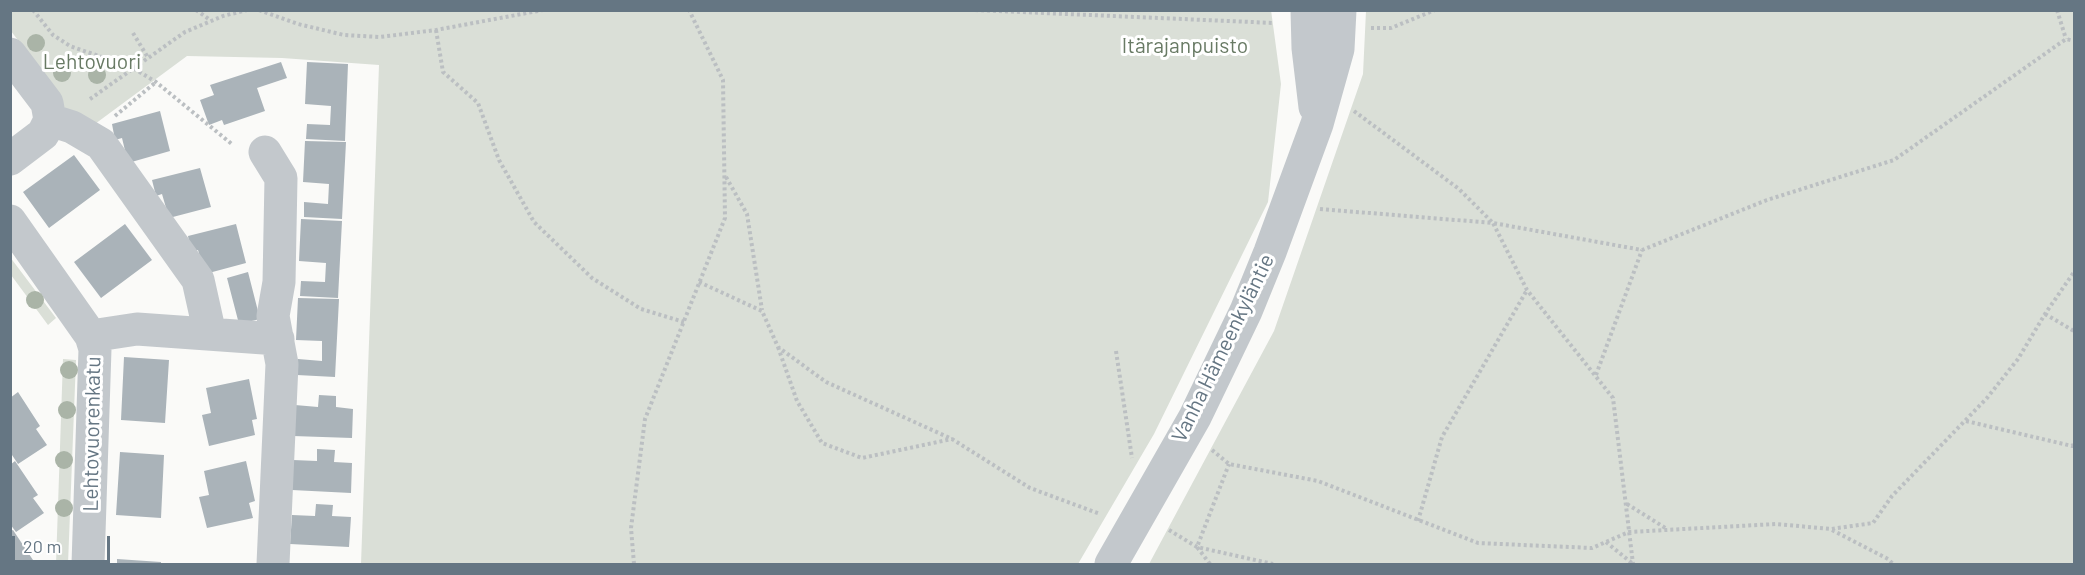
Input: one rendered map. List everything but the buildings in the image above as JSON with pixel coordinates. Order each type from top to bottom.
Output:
[{"type":"street","name":"Vanha Hämeenkyläntie","points":[[1307,10],[1308,48],[1317,124]]},
{"type":"street","name":"Vanha Hämeenkyläntie","points":[[1111,564],[1195,417],[1246,311],[1317,124],[1338,50],[1340,10]]},
{"type":"street","points":[[10,54],[46,103],[50,120],[43,134],[10,159]]},
{"type":"street","points":[[50,120],[90,136],[101,144],[198,280],[210,334]]},
{"type":"street","points":[[265,152],[281,178],[279,282],[273,316],[282,364],[273,564]]},
{"type":"street","name":"Lehtovuorenkatu","points":[[10,221],[91,336],[96,366],[88,564]]},
{"type":"street","points":[[91,336],[137,329],[278,339]]},
{"type":"path","points":[[33,10],[54,35],[70,46],[133,68],[156,82],[235,147],[265,152]]},
{"type":"path","points":[[196,10],[211,21]]},
{"type":"path","points":[[50,120],[102,92],[147,56],[185,32],[247,10]]},
{"type":"path","points":[[259,10],[298,24],[344,34],[380,37],[436,30],[543,10]]},
{"type":"path","points":[[634,564],[631,528],[645,419],[725,218],[723,80],[689,10]]},
{"type":"path","points":[[975,10],[1047,11],[1185,21],[1276,23]]},
{"type":"path","points":[[1370,28],[1391,28],[1435,10]]},
{"type":"path","points":[[2057,10],[2066,39]]},
{"type":"path","points":[[436,30],[443,72],[478,103],[499,160],[534,222],[602,284],[640,309],[684,322]]},
{"type":"path","points":[[133,33],[147,56]]},
{"type":"path","points":[[1287,206],[1409,218],[1493,223],[1642,250],[1767,200],[1894,160],[2066,39],[2074,41]]},
{"type":"path","points":[[90,136],[156,82]]},
{"type":"path","points":[[1348,107],[1459,189],[1493,223],[1527,290],[1613,398],[1633,564]]},
{"type":"path","points":[[724,175],[747,214],[762,311],[778,347],[797,401],[822,443],[862,458],[952,439]]},
{"type":"path","points":[[1595,375],[1642,250]]},
{"type":"path","points":[[1186,430],[1229,464],[1318,481],[1478,543],[1593,548],[1629,532],[1776,524],[1831,529],[1873,523],[1892,496],[1966,421],[2018,359],[2044,314],[2074,272]]},
{"type":"path","points":[[699,282],[762,311]]},
{"type":"path","points":[[1418,521],[1442,437],[1527,290]]},
{"type":"path","points":[[2044,314],[2074,331]]},
{"type":"path","points":[[778,347],[826,382],[952,439],[1030,488],[1098,514],[1140,512],[1197,547],[1273,564]]},
{"type":"path","points":[[1116,351],[1140,512]]},
{"type":"path","points":[[1966,421],[2072,446],[2074,444]]},
{"type":"path","points":[[1197,547],[1229,464]]},
{"type":"path","points":[[1627,504],[1667,529]]},
{"type":"path","points":[[1831,529],[1888,559],[1893,564]]},
{"type":"path","points":[[1606,542],[1633,564]]},
{"type":"path","points":[[1197,547],[1210,564]]},
{"type":"green space","points":[[11,10],[1271,10],[1281,84],[1268,202],[1154,434],[1078,564],[361,564],[379,65],[282,58],[187,56],[76,138],[29,55],[11,31]]},
{"type":"green space","points":[[1366,11],[2074,11],[2074,564],[1149,564],[1274,331],[1363,74]]},
{"type":"green space","points":[[10,257],[56,318],[48,325],[11,275]]},
{"type":"green space","points":[[63,359],[76,360],[68,564],[56,564]]},
{"type":"park label","name":"Itärajanpuisto","points":[[1185,46]]},
{"type":"park label","name":"Lehtovuori","points":[[92,62]]}]
